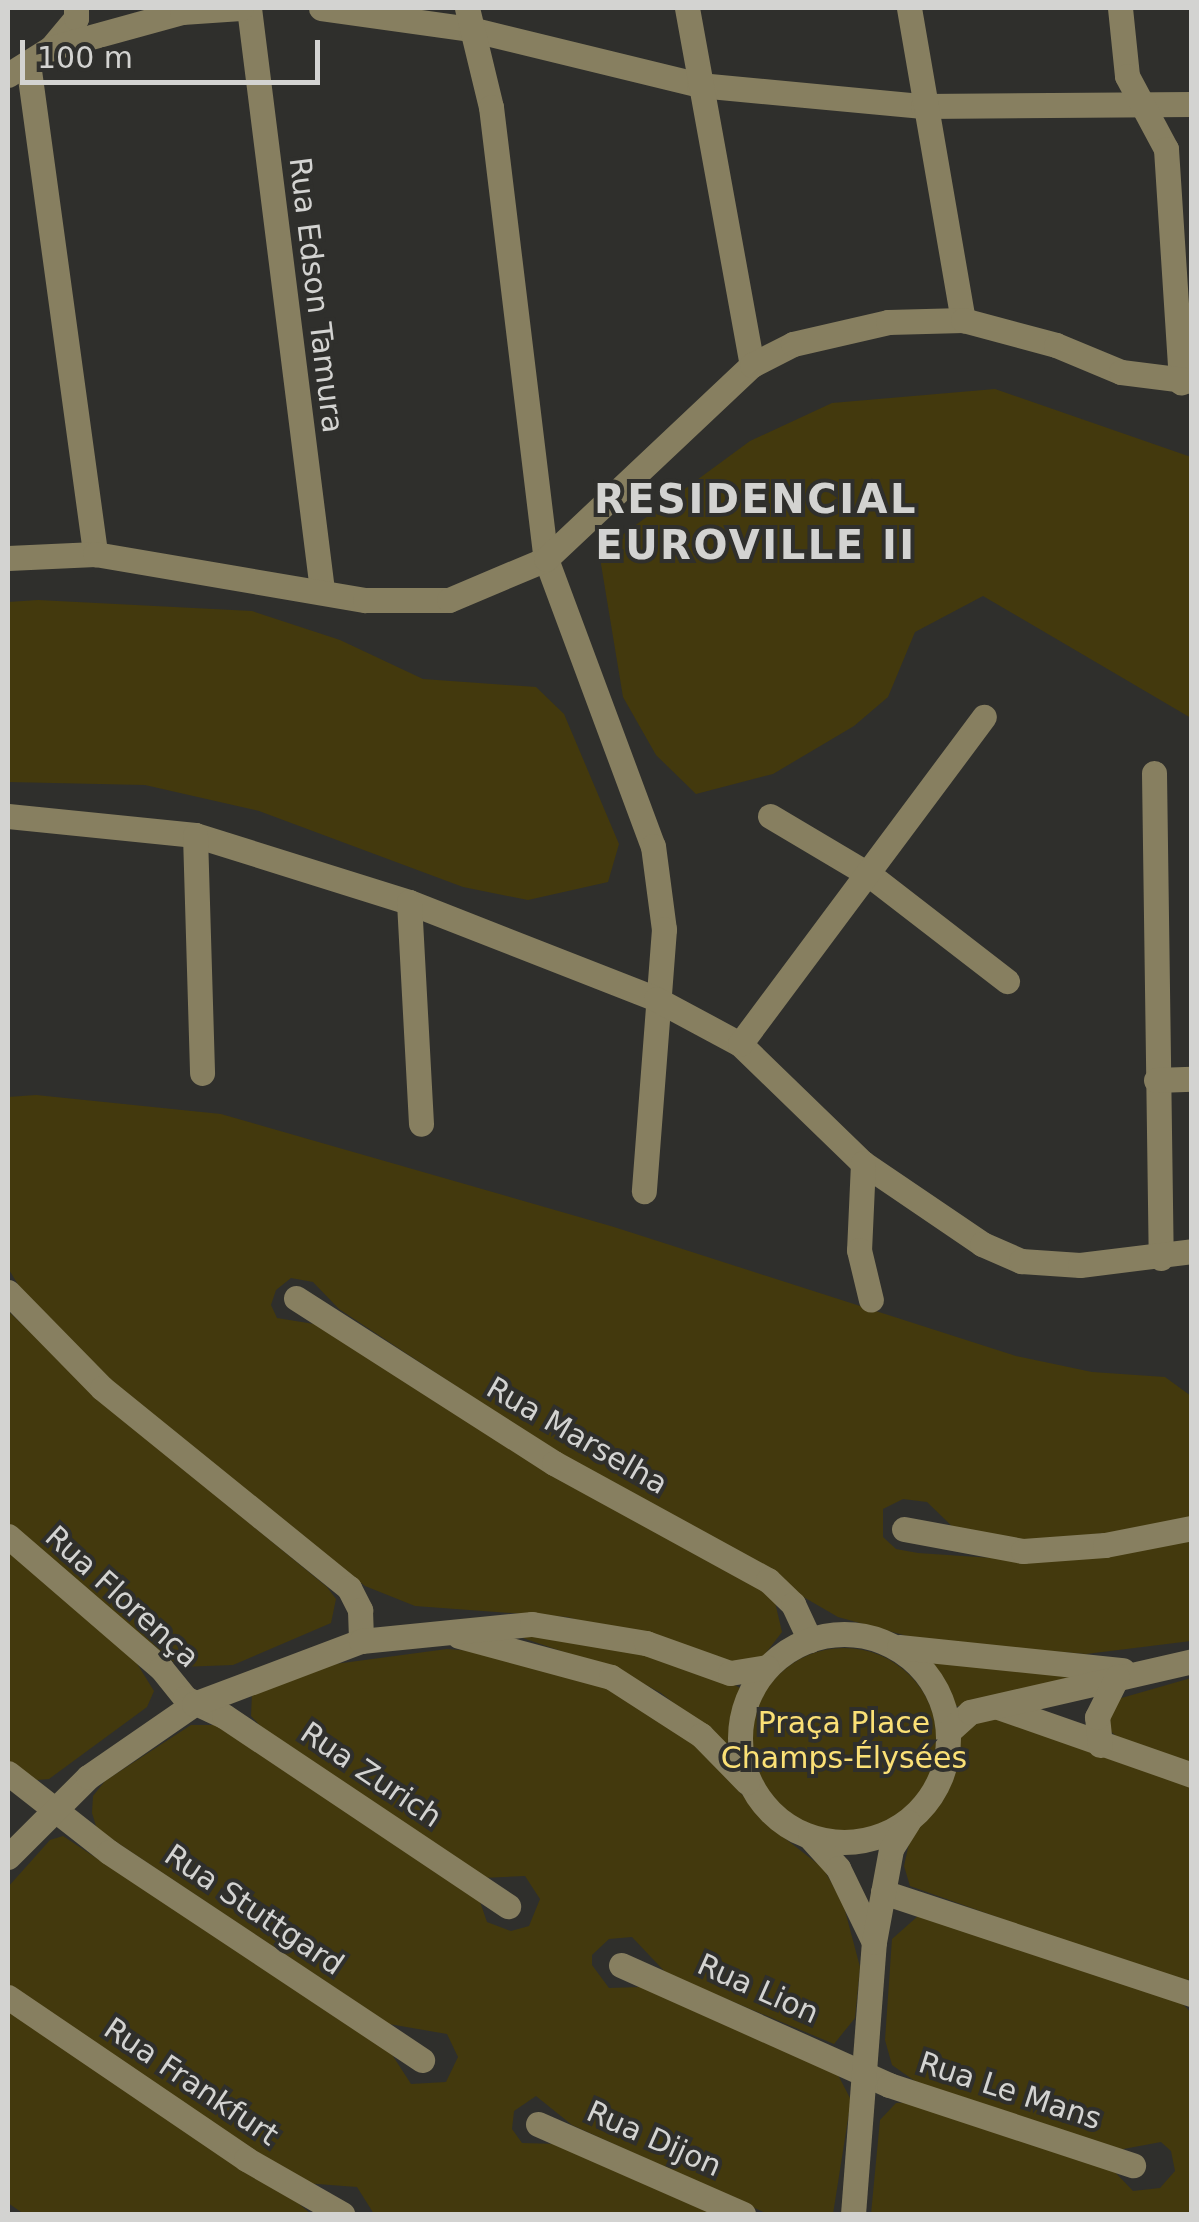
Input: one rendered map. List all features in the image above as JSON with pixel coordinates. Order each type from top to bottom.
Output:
[{"type":"street","points":[[51,48],[76,18],[76,8]]},
{"type":"street","points":[[95,554],[18,69],[51,48],[177,10],[245,8]]},
{"type":"street","name":"Rua Edson Tamura","points":[[245,8],[322,590]]},
{"type":"street","points":[[320,8],[469,18],[698,85],[924,106],[1146,108],[1192,104]]},
{"type":"street","points":[[688,8],[698,85],[752,365]]},
{"type":"street","points":[[908,8],[964,320]]},
{"type":"street","points":[[8,558],[95,554],[365,600],[449,600],[546,559],[752,365],[793,344],[842,331],[964,320],[1056,345],[1122,372],[1186,382],[1166,149],[1127,76],[1120,8]]},
{"type":"street","points":[[469,18],[491,107],[546,559],[653,846],[664,929],[644,1191]]},
{"type":"street","points":[[740,1044],[871,876],[984,718]]},
{"type":"street","points":[[1154,773],[1161,1258]]},
{"type":"street","points":[[8,816],[196,834],[409,902],[656,999],[740,1044],[863,1164],[982,1244],[1021,1260],[1080,1265],[1161,1258],[1192,1251]]},
{"type":"street","points":[[770,816],[871,876],[1007,981]]},
{"type":"street","points":[[196,834],[202,1073]]},
{"type":"street","points":[[409,902],[421,1124]]},
{"type":"street","points":[[1156,1080],[1192,1079]]},
{"type":"street","points":[[863,1164],[859,1250],[871,1300]]},
{"type":"street","points":[[8,1292],[102,1388],[349,1588],[360,1610],[361,1641]]},
{"type":"street","name":"Rua Marselha","points":[[296,1298],[554,1464],[768,1580],[793,1604],[810,1640]]},
{"type":"street","points":[[904,1529],[1022,1551],[1106,1545],[1192,1528]]},
{"type":"street","name":"Rua Florença","points":[[8,1536],[194,1704]]},
{"type":"street","points":[[8,1857],[54,1808],[194,1704],[361,1641],[532,1624],[646,1643],[730,1673],[767,1668],[810,1640],[844,1634],[894,1647],[1127,1674]]},
{"type":"street","points":[[435,1632],[498,1642],[611,1677],[701,1735],[769,1810],[810,1837],[838,1868],[874,1942]]},
{"type":"street","points":[[853,2214],[869,2074],[874,1942],[891,1849],[940,1781],[949,1731],[933,1682],[894,1647]]},
{"type":"street","points":[[949,1731],[970,1712],[993,1705],[1192,1660]]},
{"type":"street","points":[[752,1788],[740,1725],[767,1668]]},
{"type":"street","points":[[1100,1744],[1097,1716],[1127,1674]]},
{"type":"street","name":"Rua Zurich","points":[[194,1704],[225,1716],[508,1906]]},
{"type":"street","points":[[993,1705],[1192,1775]]},
{"type":"street","name":"Rua Stuttgard","points":[[8,1773],[214,1924],[422,2060]]},
{"type":"street","points":[[810,1837],[858,1842],[909,1821]]},
{"type":"street","points":[[883,1892],[1192,1994]]},
{"type":"street","name":"Rua Lion","points":[[621,1965],[869,2074]]},
{"type":"street","name":"Rua Frankfurt","points":[[8,1996],[246,2159],[342,2214]]},
{"type":"street","name":"Rua Le Mans","points":[[869,2074],[1132,2165]]},
{"type":"street","name":"Rua Dijon","points":[[538,2124],[744,2214]]},
{"type":"green space","points":[[995,389],[1191,457],[1191,718],[983,596],[915,632],[888,697],[854,726],[773,774],[696,794],[656,755],[623,697],[599,552],[750,441],[832,403]]},
{"type":"green space","points":[[38,600],[252,611],[340,640],[423,679],[536,687],[564,714],[619,844],[608,882],[528,900],[463,887],[259,811],[145,785],[8,782],[8,602]]},
{"type":"green space","points":[[36,1095],[221,1114],[614,1227],[1016,1356],[1092,1372],[1165,1377],[1191,1396],[1191,1517],[1155,1528],[1008,1543],[958,1532],[927,1502],[903,1499],[883,1509],[883,1537],[896,1549],[918,1553],[1022,1560],[1101,1556],[1191,1539],[1191,1641],[1086,1654],[925,1641],[838,1617],[577,1466],[339,1309],[313,1282],[291,1278],[276,1290],[271,1305],[277,1318],[314,1324],[774,1598],[782,1632],[759,1662],[737,1664],[567,1617],[415,1606],[365,1586],[128,1399],[23,1293],[8,1268],[8,1097]]},
{"type":"green space","points":[[8,1311],[124,1420],[327,1587],[336,1599],[331,1623],[233,1665],[180,1667],[8,1527]]},
{"type":"green space","points":[[8,1550],[136,1662],[154,1691],[147,1707],[49,1779],[37,1780],[8,1760]]},
{"type":"green space","points":[[499,1630],[647,1650],[723,1678],[740,1688],[727,1745],[661,1693],[620,1671]]},
{"type":"green space","name":"Praça Place Champs-Élysées","points":[[844,1648],[880,1655],[910,1675],[930,1705],[937,1741],[930,1777],[910,1807],[880,1827],[844,1834],[808,1827],[778,1807],[758,1777],[751,1741],[758,1705],[778,1675],[808,1655]]},
{"type":"green space","points":[[447,1649],[500,1653],[594,1681],[692,1741],[778,1833],[823,1868],[843,1903],[860,1967],[855,2018],[834,2044],[667,1974],[632,1937],[609,1939],[592,1955],[592,1965],[609,1988],[641,1987],[837,2073],[851,2100],[833,2214],[768,2214],[572,2125],[536,2096],[514,2111],[512,2129],[522,2143],[558,2144],[719,2214],[374,2214],[357,2187],[304,2183],[8,1985],[8,1887],[50,1840],[63,1836],[391,2053],[411,2084],[446,2082],[458,2057],[447,2034],[389,2024],[97,1829],[92,1813],[93,1796],[105,1781],[191,1725],[219,1725],[478,1896],[487,1922],[511,1931],[529,1926],[540,1899],[525,1876],[482,1878],[267,1733],[251,1716],[252,1693],[335,1664]]},
{"type":"green space","points":[[930,1660],[1092,1677],[955,1707]]},
{"type":"green space","points":[[1191,1678],[1191,1767],[1130,1747],[1110,1731],[1106,1709],[1118,1699]]},
{"type":"green space","points":[[992,1717],[1191,1783],[1191,1979],[1179,1982],[910,1886],[904,1866],[910,1839],[951,1784],[959,1737],[966,1724]]},
{"type":"green space","points":[[918,1916],[1181,2002],[1191,2013],[1191,2214],[871,2214],[880,2120],[896,2103],[913,2102],[1111,2168],[1133,2191],[1160,2188],[1175,2171],[1171,2151],[1161,2142],[1118,2150],[922,2086],[892,2065],[885,2040],[892,1939]]},
{"type":"green space","points":[[8,2008],[311,2214],[24,2214],[8,2203]]},
{"type":"district","name":"RESIDENCIAL EUROVILLE II","points":[[756,522]]}]
